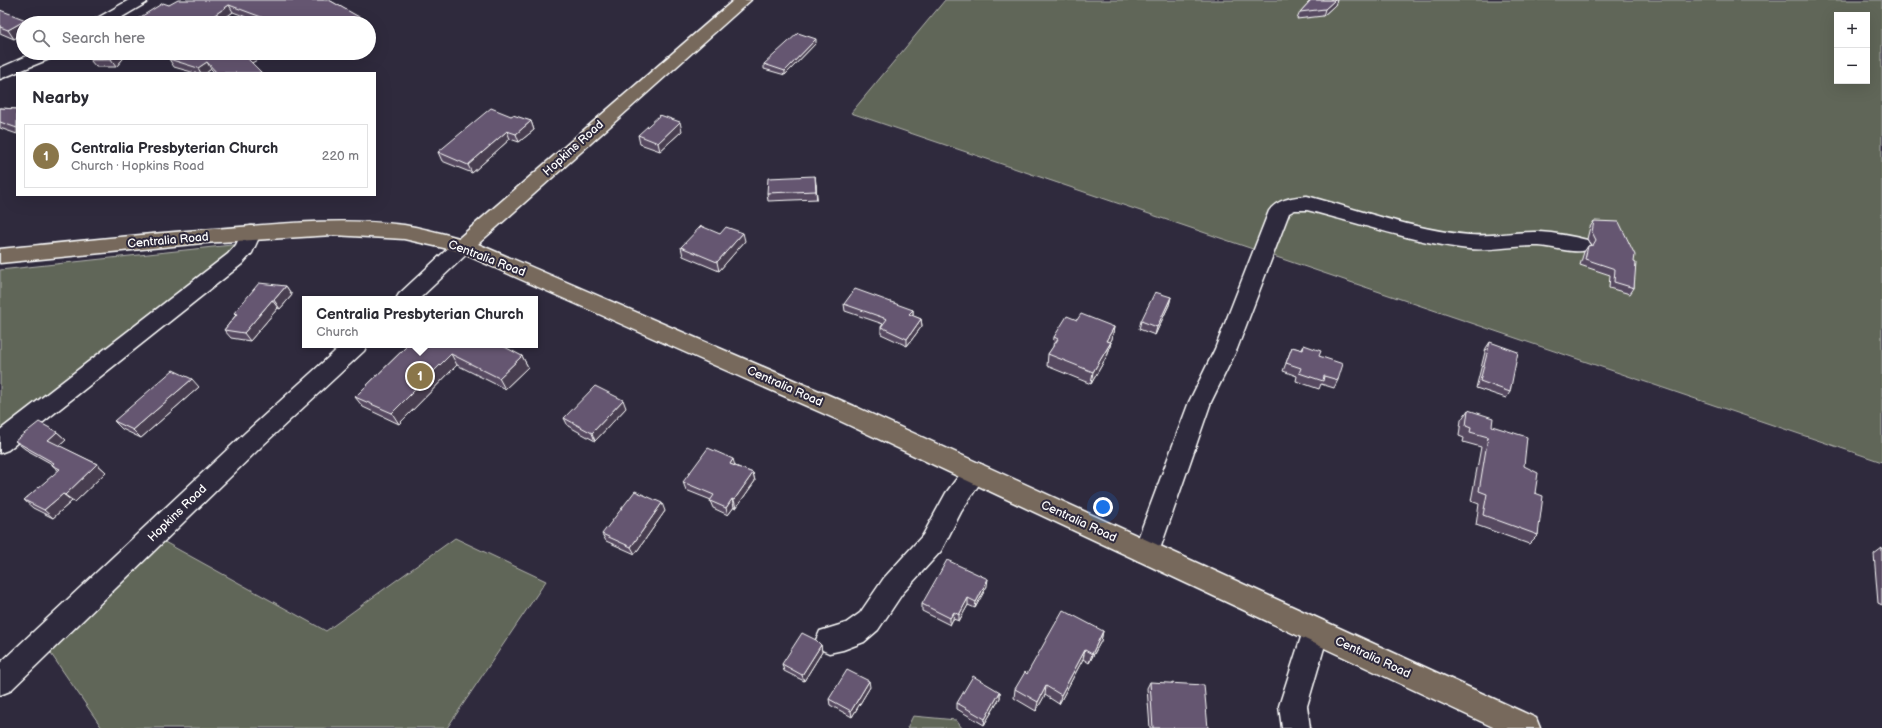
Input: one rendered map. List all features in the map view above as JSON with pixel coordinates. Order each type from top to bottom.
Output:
[{"type":"main road","name":"Hopkins Road","points":[[463,246],[743,0]]},
{"type":"main road","name":"Centralia Road","points":[[0,256],[320,228],[358,228],[402,232],[430,237],[463,246],[832,407],[1526,728]]},
{"type":"street","points":[[112,16],[140,0]]},
{"type":"street","points":[[12,72],[35,60]]},
{"type":"street","points":[[1146,552],[1200,402],[1226,349],[1279,211],[1286,206],[1296,203],[1307,203],[1436,237],[1470,242],[1498,243],[1538,239],[1559,241],[1580,246]]},
{"type":"street","points":[[0,442],[235,259],[245,248],[251,233]]},
{"type":"street","name":"Hopkins Road","points":[[409,296],[463,246]]},
{"type":"street","name":"Hopkins Road","points":[[0,682],[254,439],[353,348]]},
{"type":"street","points":[[829,640],[846,637],[859,631],[872,620],[893,585],[932,543],[953,504],[975,472]]},
{"type":"street","points":[[1296,728],[1293,706],[1316,631]]},
{"type":"green space","points":[[945,0],[1882,0],[1882,462],[851,113]]},
{"type":"green space","points":[[241,244],[238,250],[0,435],[0,270]]},
{"type":"green space","points":[[455,538],[546,581],[447,728],[102,728],[47,648],[161,540],[326,631]]},
{"type":"green space","points":[[913,716],[956,720],[962,728],[907,728]]},
{"type":"building","points":[[178,0],[329,0],[357,16],[259,16],[229,5],[213,16],[142,16],[163,3],[169,5]]},
{"type":"building","points":[[1311,0],[1335,0],[1325,9],[1300,12]]},
{"type":"building","points":[[0,10],[16,16],[16,26],[8,30],[0,27]]},
{"type":"building","points":[[798,33],[816,39],[785,71],[764,64]]},
{"type":"building","points":[[172,60],[249,60],[261,72],[216,72],[207,62],[198,68]]},
{"type":"building","points":[[0,108],[16,109],[16,128],[0,122]]},
{"type":"building","points":[[491,108],[511,116],[513,115],[531,121],[516,134],[507,131],[468,165],[438,152]]},
{"type":"building","points":[[660,115],[680,122],[658,143],[638,135]]},
{"type":"building","points":[[815,176],[816,191],[767,193],[768,178]]},
{"type":"building","points":[[1594,221],[1619,222],[1635,255],[1634,262],[1636,263],[1634,288],[1614,282],[1615,269],[1585,259],[1588,246],[1593,245],[1596,240],[1592,232]]},
{"type":"building","points":[[701,226],[720,234],[726,227],[743,233],[717,262],[681,247]]},
{"type":"building","points":[[259,283],[286,286],[244,333],[224,330],[237,314],[234,313]]},
{"type":"building","points":[[855,289],[913,310],[909,314],[921,319],[907,339],[881,327],[887,319],[844,304]]},
{"type":"building","points":[[1155,292],[1171,297],[1157,327],[1141,321]]},
{"type":"building","points":[[1081,314],[1114,327],[1106,341],[1111,342],[1093,372],[1048,354],[1058,339],[1054,337],[1067,316],[1077,320]]},
{"type":"building","points":[[1490,342],[1518,352],[1510,392],[1480,381]]},
{"type":"building","points":[[1304,345],[1321,351],[1319,356],[1343,364],[1338,380],[1324,376],[1323,381],[1299,373],[1301,368],[1286,363],[1292,347],[1303,350]]},
{"type":"building","points":[[405,348],[507,348],[522,356],[499,378],[451,354],[392,413],[355,397]]},
{"type":"building","points":[[173,370],[192,379],[133,430],[114,421]]},
{"type":"building","points":[[595,386],[623,400],[592,433],[564,418]]},
{"type":"building","points":[[1468,410],[1493,418],[1492,426],[1527,437],[1524,466],[1538,473],[1535,493],[1543,496],[1538,535],[1483,515],[1487,494],[1479,491],[1488,437],[1470,432],[1471,428],[1466,426]]},
{"type":"building","points":[[39,422],[57,432],[48,440],[97,464],[65,495],[63,494],[44,510],[24,500],[60,469],[52,465],[54,463],[15,441]]},
{"type":"building","points":[[708,448],[733,459],[730,464],[753,473],[734,500],[732,499],[726,508],[710,501],[714,495],[683,482]]},
{"type":"building","points":[[635,491],[662,503],[631,547],[602,534]]},
{"type":"building","points":[[947,560],[988,579],[976,602],[968,598],[959,615],[954,612],[950,618],[922,604]]},
{"type":"building","points":[[1063,610],[1103,631],[1092,654],[1085,650],[1061,695],[1046,686],[1038,702],[1015,689],[1025,672],[1027,674]]},
{"type":"building","points":[[802,633],[816,640],[821,645],[802,675],[782,664]]},
{"type":"building","points":[[847,670],[869,681],[851,711],[829,699]]},
{"type":"building","points":[[973,676],[1000,692],[985,719],[957,703]]},
{"type":"building","points":[[1150,682],[1204,685],[1208,728],[1153,728]]},
{"type":"place","name":"Centralia Presbyterian Church","points":[[420,376]]}]
